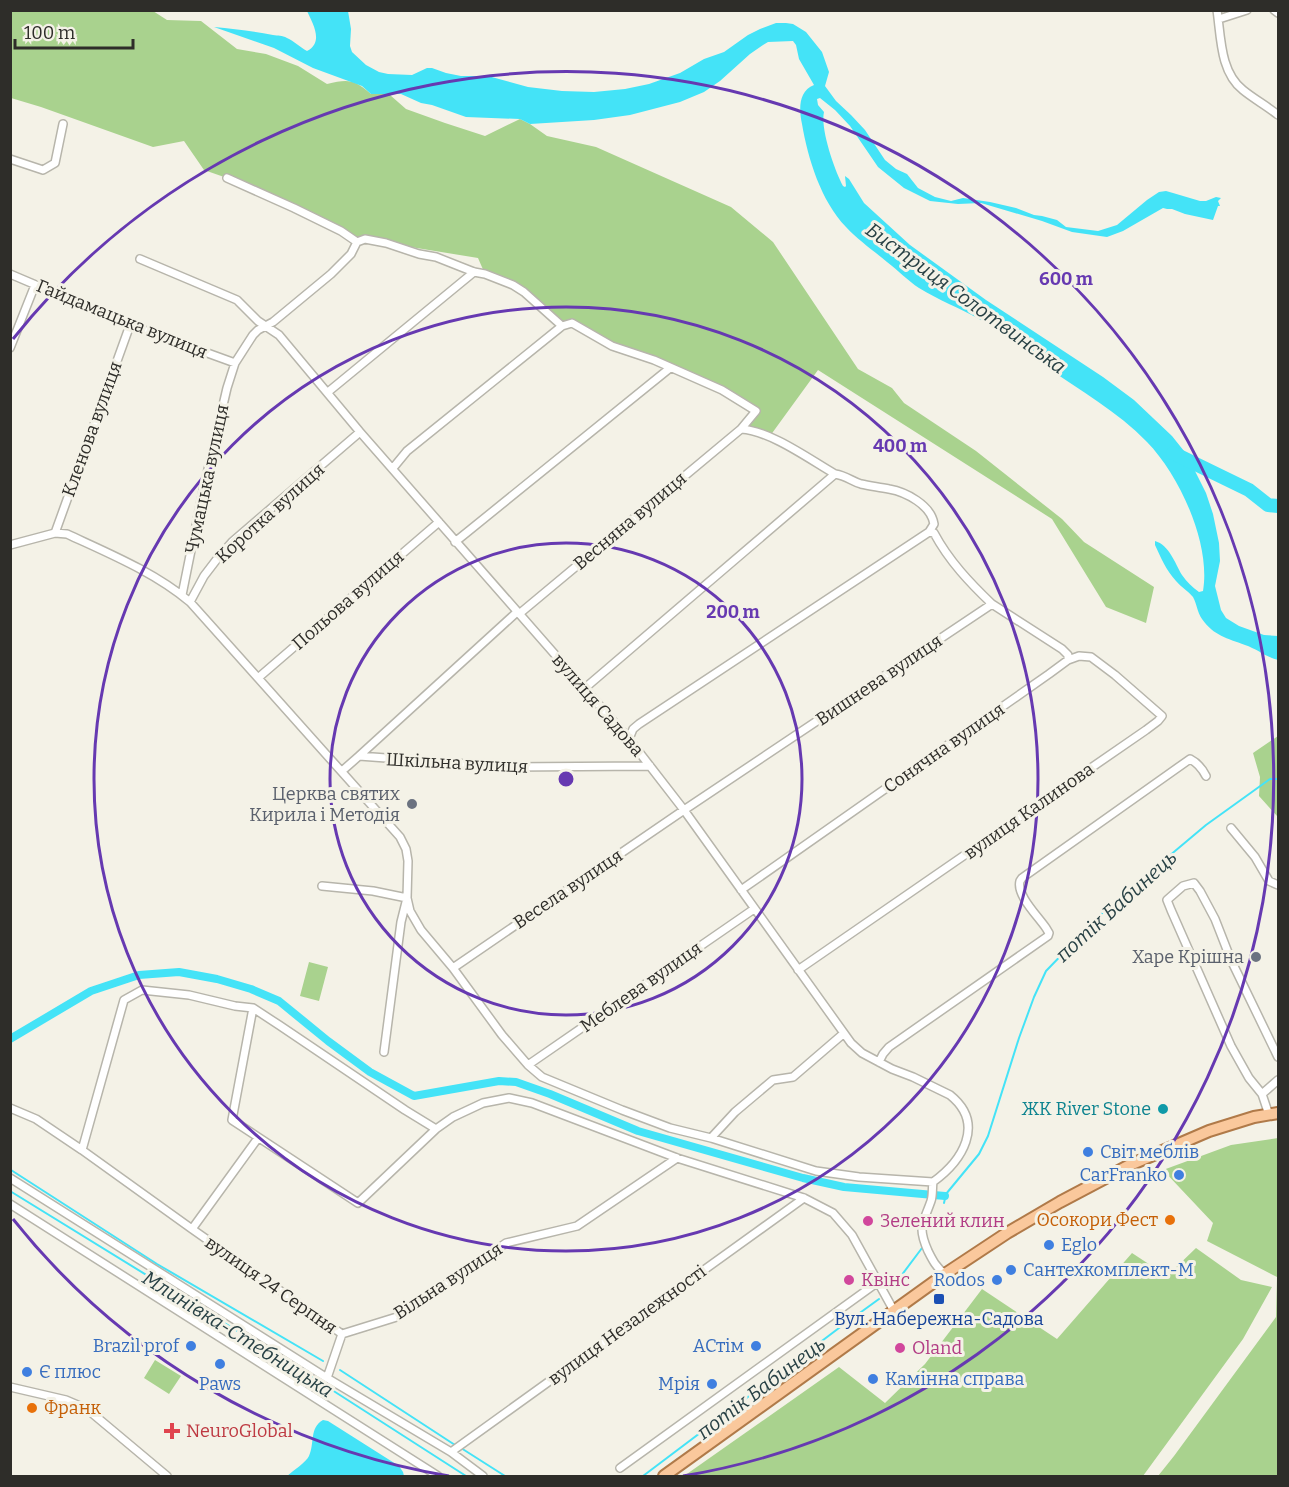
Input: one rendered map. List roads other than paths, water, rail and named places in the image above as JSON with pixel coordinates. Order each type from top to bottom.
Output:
[{"type":"main road","points":[[663,1476],[945,1274],[1060,1202],[1130,1165],[1209,1131],[1254,1117],[1274,1114]]},
{"type":"street","points":[[1217,10],[1226,63],[1233,79],[1242,89],[1278,114]]},
{"type":"street","points":[[1219,19],[1247,10]]},
{"type":"street","points":[[1274,10],[1278,13]]},
{"type":"street","points":[[10,159],[43,170],[56,163],[63,124]]},
{"type":"street","points":[[227,178],[294,208],[357,242],[365,239],[386,243],[436,257],[513,285],[562,326]]},
{"type":"street","name":"Чумацька вулиця","points":[[182,595],[203,491],[235,363],[258,330],[273,322],[331,273],[351,254],[357,242]]},
{"type":"street","name":"вулиця Садова","points":[[140,259],[237,300],[266,327],[279,335],[455,542],[629,739],[684,810],[843,1034],[862,1053],[958,1101],[967,1116],[969,1132],[965,1148],[932,1186]]},
{"type":"street","points":[[328,392],[474,272]]},
{"type":"street","name":"Гайдамацька вулиця","points":[[10,274],[130,325],[235,363]]},
{"type":"street","points":[[10,348],[35,285]]},
{"type":"street","points":[[393,468],[408,451],[562,326],[572,322],[612,346],[646,357],[722,390],[756,411],[741,429]]},
{"type":"street","name":"Кленова вулиця","points":[[55,533],[130,325]]},
{"type":"street","points":[[455,542],[670,368]]},
{"type":"street","points":[[629,739],[633,729],[639,723],[929,532],[934,524],[933,517],[925,507],[904,493],[865,485],[844,475],[835,474],[770,436],[753,429],[741,429]]},
{"type":"street","name":"Весняна вулиця","points":[[359,756],[518,613],[741,429]]},
{"type":"street","name":"Коротка вулиця","points":[[190,602],[204,576],[232,542],[360,432]]},
{"type":"street","points":[[585,688],[835,474]]},
{"type":"street","name":"Польова вулиця","points":[[258,678],[439,522]]},
{"type":"street","points":[[929,532],[934,533],[942,548],[965,577],[992,604],[1062,649],[1068,655],[1068,660]]},
{"type":"street","points":[[10,544],[55,533],[67,534],[156,577],[182,595],[400,837],[406,849],[409,876],[384,1052]]},
{"type":"street","name":"Вишнева вулиця","points":[[684,810],[992,604]]},
{"type":"street","name":"вулиця Калинова","points":[[798,970],[1158,722],[1162,716],[1115,675],[1090,657],[1079,656],[1068,660]]},
{"type":"street","name":"Сонячна вулиця","points":[[741,890],[1068,660]]},
{"type":"street","name":"Шкільна вулиця","points":[[342,771],[359,756],[508,767],[650,766]]},
{"type":"street","points":[[879,1062],[889,1047],[1048,936],[1046,928],[1019,889],[1022,878],[1190,759],[1196,762],[1206,776]]},
{"type":"street","name":"Весела вулиця","points":[[453,968],[684,810]]},
{"type":"street","points":[[1231,828],[1255,857],[1269,881],[1278,885]]},
{"type":"street","points":[[1274,1114],[1231,1046],[1167,900],[1183,886],[1194,883],[1200,891],[1278,1057]]},
{"type":"street","points":[[322,886],[373,891],[407,898]]},
{"type":"street","points":[[407,898],[410,911],[421,930],[453,968],[502,1035],[528,1065],[542,1077],[670,1128],[711,1138],[816,1171],[932,1186],[932,1200],[926,1210],[921,1236],[935,1265],[945,1274]]},
{"type":"street","name":"Меблева вулиця","points":[[528,1065],[754,909]]},
{"type":"street","points":[[82,1150],[124,1000],[142,990],[189,995],[253,1008],[436,1129]]},
{"type":"street","points":[[253,1008],[232,1120],[358,1203],[436,1129],[453,1117],[483,1103],[509,1098],[532,1103],[677,1158],[804,1198],[833,1213],[852,1235],[894,1311]]},
{"type":"street","points":[[711,1138],[735,1112],[773,1080],[793,1077],[843,1034]]},
{"type":"street","points":[[1262,1094],[1278,1080]]},
{"type":"street","name":"вулиця 24 Серпня","points":[[10,1108],[36,1119],[82,1150],[342,1334],[327,1377]]},
{"type":"street","points":[[192,1229],[258,1138]]},
{"type":"street","name":"Вільна вулиця","points":[[342,1334],[400,1316],[506,1243],[577,1226],[677,1158]]},
{"type":"street","points":[[10,1178],[451,1452],[483,1476]]},
{"type":"street","name":"вулиця Незалежності","points":[[451,1452],[804,1198]]},
{"type":"street","points":[[10,1204],[438,1476]]},
{"type":"street","points":[[620,1467],[878,1282]]},
{"type":"street","points":[[10,1387],[66,1400],[87,1409],[167,1476]]},
{"type":"street","points":[[420,1476],[424,1468]]},
{"type":"water","points":[[307,11],[348,11],[352,52],[366,65],[379,72],[412,75],[432,68],[461,76],[488,76],[528,87],[594,92],[649,84],[680,73],[704,59],[724,52],[760,29],[776,23],[793,24],[806,32],[822,52],[829,72],[825,86],[836,101],[865,130],[885,160],[907,174],[918,188],[935,197],[951,201],[963,198],[990,202],[1057,220],[1066,227],[1098,231],[1117,225],[1159,192],[1166,191],[1200,201],[1221,198],[1213,220],[1163,208],[1123,231],[1107,237],[1072,232],[981,203],[958,204],[930,201],[904,188],[878,167],[850,126],[835,110],[820,98],[817,99],[818,105],[824,112],[824,129],[829,150],[843,186],[846,186],[845,176],[864,203],[910,245],[986,300],[1103,377],[1134,400],[1172,436],[1195,471],[1213,514],[1220,561],[1215,586],[1221,610],[1226,618],[1239,626],[1264,635],[1278,636],[1278,660],[1221,636],[1211,629],[1200,616],[1193,597],[1172,577],[1155,541],[1168,550],[1182,575],[1190,584],[1199,592],[1203,591],[1202,553],[1190,512],[1171,473],[1147,442],[1111,411],[996,330],[915,285],[856,236],[837,217],[817,179],[808,151],[800,107],[802,96],[814,85],[799,59],[793,41],[768,42],[704,92],[680,102],[630,115],[530,124],[520,119],[466,117],[421,103],[401,94],[371,94],[362,86],[313,68],[274,48],[214,27],[283,36],[307,51],[315,43],[316,32]]},
{"type":"water","points":[[323,1420],[399,1466],[404,1476],[287,1476],[309,1456],[314,1431]]},
{"type":"waterway","name":"Бистриця Солотвинська","points":[[1173,453],[1249,490],[1268,505],[1278,506]]},
{"type":"waterway","name":"потік Бабинець","points":[[944,1203],[946,1194],[979,1154],[988,1136],[1019,1038],[1046,971],[1106,909],[1206,825],[1270,779],[1278,779]]},
{"type":"waterway","points":[[10,1039],[91,991],[139,975],[179,972],[217,979],[251,989],[279,1001],[370,1072],[414,1096],[499,1081],[516,1082],[638,1131],[803,1178],[844,1187],[945,1196]]},
{"type":"waterway","points":[[11,1170],[157,1264],[323,1361]]},
{"type":"waterway","name":"Млинівка-Стебницька","points":[[10,1191],[304,1372],[466,1476]]},
{"type":"waterway","name":"потік Бабинець","points":[[892,1288],[922,1248]]},
{"type":"waterway","name":"потік Бабинець","points":[[643,1476],[879,1299]]},
{"type":"waterway","points":[[340,1370],[455,1445]]},
{"type":"waterway","points":[[461,1448],[505,1476]]},
{"type":"place","name":"Церква святих Кирила і Методія","points":[[412,804]]},
{"type":"place","name":"Харе Крішна","points":[[1256,957]]},
{"type":"place","name":"ЖК River Stone","points":[[1163,1109]]},
{"type":"place","name":"Світ меблів","points":[[1088,1152]]},
{"type":"place","name":"CarFranko","points":[[1179,1175]]},
{"type":"place","name":"Осокори Фест","points":[[1170,1220]]},
{"type":"place","name":"Зелений клин","points":[[868,1221]]},
{"type":"place","name":"Eglo","points":[[1049,1245]]},
{"type":"place","name":"Сантехкомплект-М","points":[[1011,1270]]},
{"type":"place","name":"Квінс","points":[[849,1280]]},
{"type":"place","name":"Rodos","points":[[997,1280]]},
{"type":"place","name":"Вул. Набережна-Садова","points":[[939,1299]]},
{"type":"place","name":"Brazil prof","points":[[191,1346]]},
{"type":"place","name":"АСтім","points":[[756,1346]]},
{"type":"place","name":"Oland","points":[[900,1348]]},
{"type":"place","name":"Paws","points":[[220,1364]]},
{"type":"place","name":"Є плюс","points":[[27,1372]]},
{"type":"place","name":"Камінна справа","points":[[873,1379]]},
{"type":"place","name":"Мрія","points":[[712,1384]]},
{"type":"place","name":"Франк","points":[[32,1408]]},
{"type":"place","name":"NeuroGlobal","points":[[172,1431]]}]
